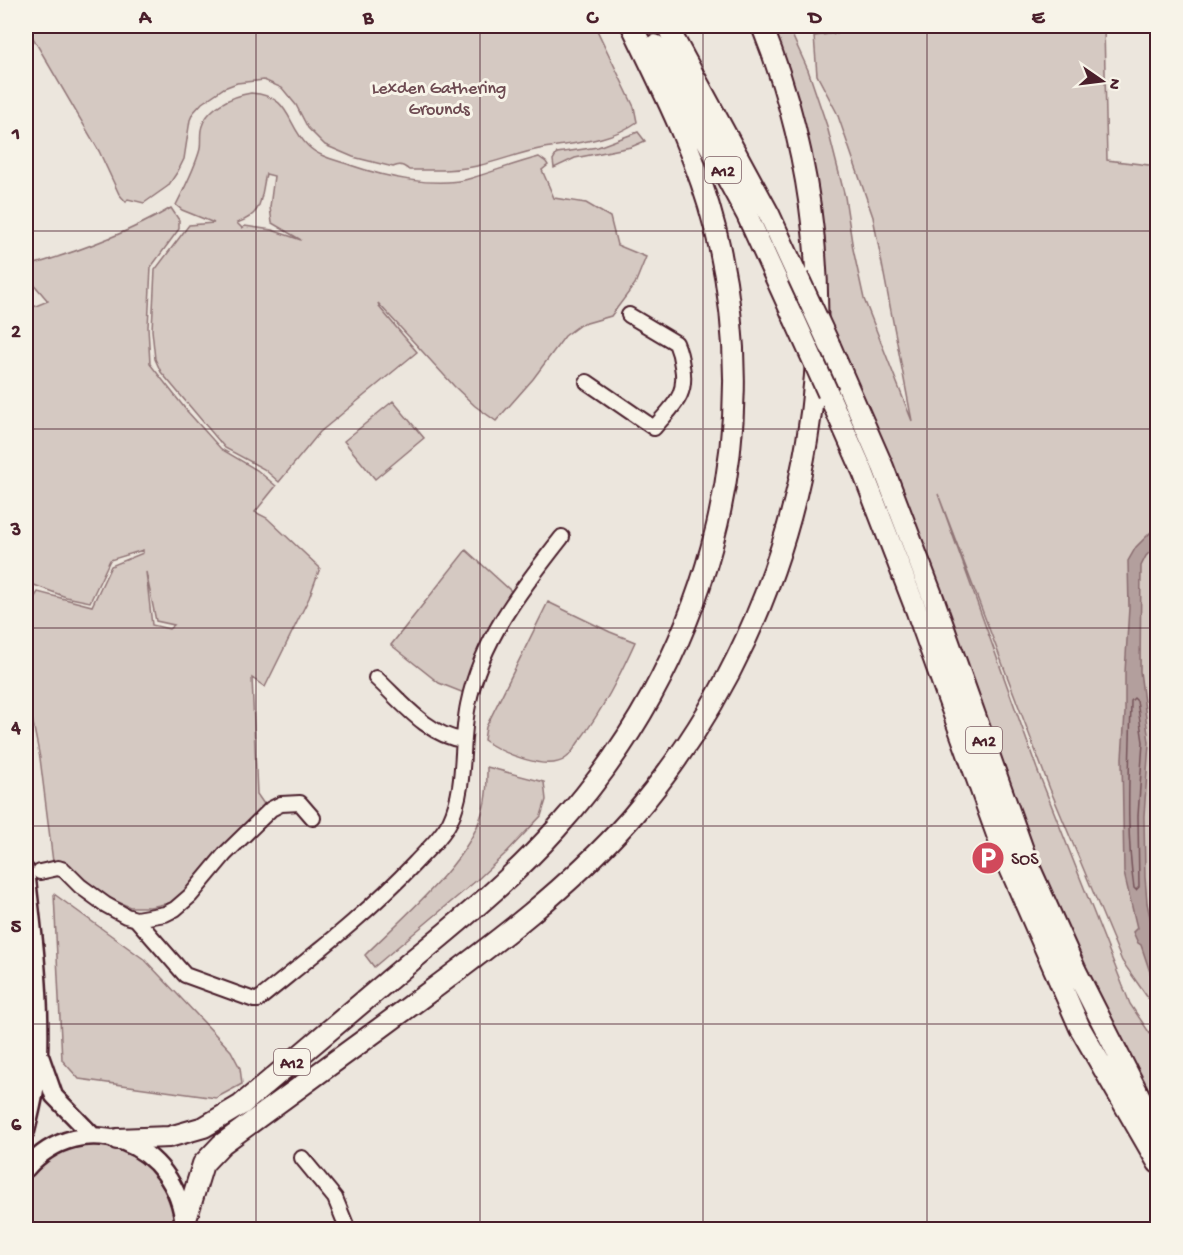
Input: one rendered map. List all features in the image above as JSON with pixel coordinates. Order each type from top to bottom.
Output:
[{"type":"highway","name":"A12","points":[[117,1139],[169,1137],[204,1127],[241,1105],[444,935],[525,861],[578,804],[623,744],[646,708],[671,659],[698,594],[722,504],[731,425],[733,354],[723,265],[707,198],[687,141],[632,26]]},
{"type":"highway","name":"A12","points":[[644,26],[747,215],[828,393],[863,472],[913,601],[1005,857],[1080,1028],[1158,1163]]},
{"type":"highway","name":"A12","points":[[667,26],[761,198],[866,425],[921,566],[1028,864],[1076,971],[1143,1103],[1158,1126]]},
{"type":"highway","name":"A12","points":[[184,1228],[203,1164],[222,1144],[518,925],[566,884],[608,842],[629,820],[677,757],[729,673],[772,577],[797,494],[814,405],[817,352],[816,262],[807,179],[791,109],[762,26]]},
{"type":"main road","points":[[26,1131],[39,1056],[33,871]]},
{"type":"main road","points":[[39,1056],[54,1096],[93,1136]]},
{"type":"main road","points":[[26,1169],[45,1151],[70,1140],[93,1136],[117,1139],[150,1156],[162,1168],[180,1198],[184,1228]]},
{"type":"street","points":[[587,382],[654,428],[682,393],[685,381],[676,342],[628,315]]},
{"type":"street","points":[[33,871],[58,868],[64,870],[80,886],[106,905],[136,918],[185,975],[258,1000],[376,903],[448,824],[461,788],[463,740],[473,682],[488,646],[527,581],[562,537]]},
{"type":"street","points":[[376,678],[428,725],[446,736],[463,740]]},
{"type":"street","points":[[136,918],[165,914],[184,902],[239,839],[271,809],[281,804],[300,803],[314,818]]},
{"type":"street","points":[[302,1158],[335,1198],[348,1230]]},
{"type":"green space","name":"Lexden Gathering Grounds","points":[[26,26],[595,26],[634,107],[637,122],[604,137],[535,150],[469,168],[409,170],[401,166],[393,167],[353,157],[325,145],[308,128],[296,105],[282,88],[264,80],[237,83],[224,88],[202,103],[193,113],[184,159],[168,186],[144,203],[128,199],[126,202],[119,194],[99,151]]},
{"type":"green space","points":[[766,26],[788,26],[808,70],[827,126],[845,197],[864,299],[912,421],[873,217],[837,113],[817,75],[814,36],[891,26],[1101,26],[1104,28],[1107,160],[1157,166],[1157,1011],[1122,961],[1050,789],[938,494],[1037,769],[1130,1004],[1157,1044],[1157,1104],[1111,1025],[1021,829],[822,306]]},
{"type":"green space","points":[[251,93],[274,99],[281,105],[308,146],[317,153],[394,177],[427,182],[458,181],[539,157],[548,165],[542,170],[554,198],[586,203],[610,217],[617,245],[646,257],[635,284],[611,316],[580,325],[565,336],[533,379],[496,421],[475,406],[454,386],[378,303],[417,352],[320,432],[279,482],[264,469],[225,448],[161,372],[155,359],[152,330],[155,270],[189,225],[214,223],[182,210],[176,205],[198,156],[204,122],[220,104]],"holes":[[[266,174],[274,176],[270,207],[272,223],[301,240],[272,230],[245,226],[242,228],[237,223],[252,215],[256,210]]]},
{"type":"green space","points":[[638,132],[645,141],[631,147],[575,158],[554,168],[553,160],[557,153],[598,147]]},
{"type":"green space","points":[[171,208],[179,220],[179,229],[151,267],[148,327],[150,364],[221,449],[257,470],[276,486],[255,512],[267,518],[320,568],[309,598],[265,687],[252,678],[257,794],[266,807],[192,887],[174,902],[150,907],[130,907],[97,890],[64,861],[53,862],[40,758],[26,688],[26,610],[38,592],[92,606],[111,566],[143,553],[143,550],[110,560],[90,602],[66,597],[26,582],[26,310],[48,301],[26,275],[32,273],[32,265],[103,241]],"holes":[[[146,572],[156,621],[174,625],[169,629],[152,625]]]},
{"type":"green space","points":[[393,401],[424,438],[375,479],[344,441]]},
{"type":"green space","points":[[466,550],[511,591],[477,652],[464,693],[439,683],[391,645]]},
{"type":"green space","points":[[548,602],[635,642],[603,705],[572,752],[558,762],[548,763],[512,755],[484,740],[486,727]]},
{"type":"green space","points":[[487,767],[544,782],[546,800],[541,816],[477,880],[374,967],[365,955],[415,907],[449,870],[474,832],[485,802]]},
{"type":"green space","points":[[54,894],[145,960],[231,1051],[240,1068],[242,1084],[216,1098],[79,1079],[62,1060]]},
{"type":"green space","points":[[26,954],[28,967],[31,1076],[26,1075]]},
{"type":"green space","points":[[91,1142],[119,1146],[143,1159],[162,1181],[173,1207],[174,1229],[26,1229],[26,1181],[39,1163],[63,1148]]},
{"type":"water","points":[[1157,526],[1157,545],[1146,556],[1141,566],[1140,671],[1149,742],[1144,816],[1145,877],[1147,903],[1157,949],[1157,993],[1141,945],[1133,932],[1137,928],[1124,873],[1122,758],[1129,608],[1128,561],[1136,547]]},
{"type":"place","name":"SOS","points":[[988,858]]}]
